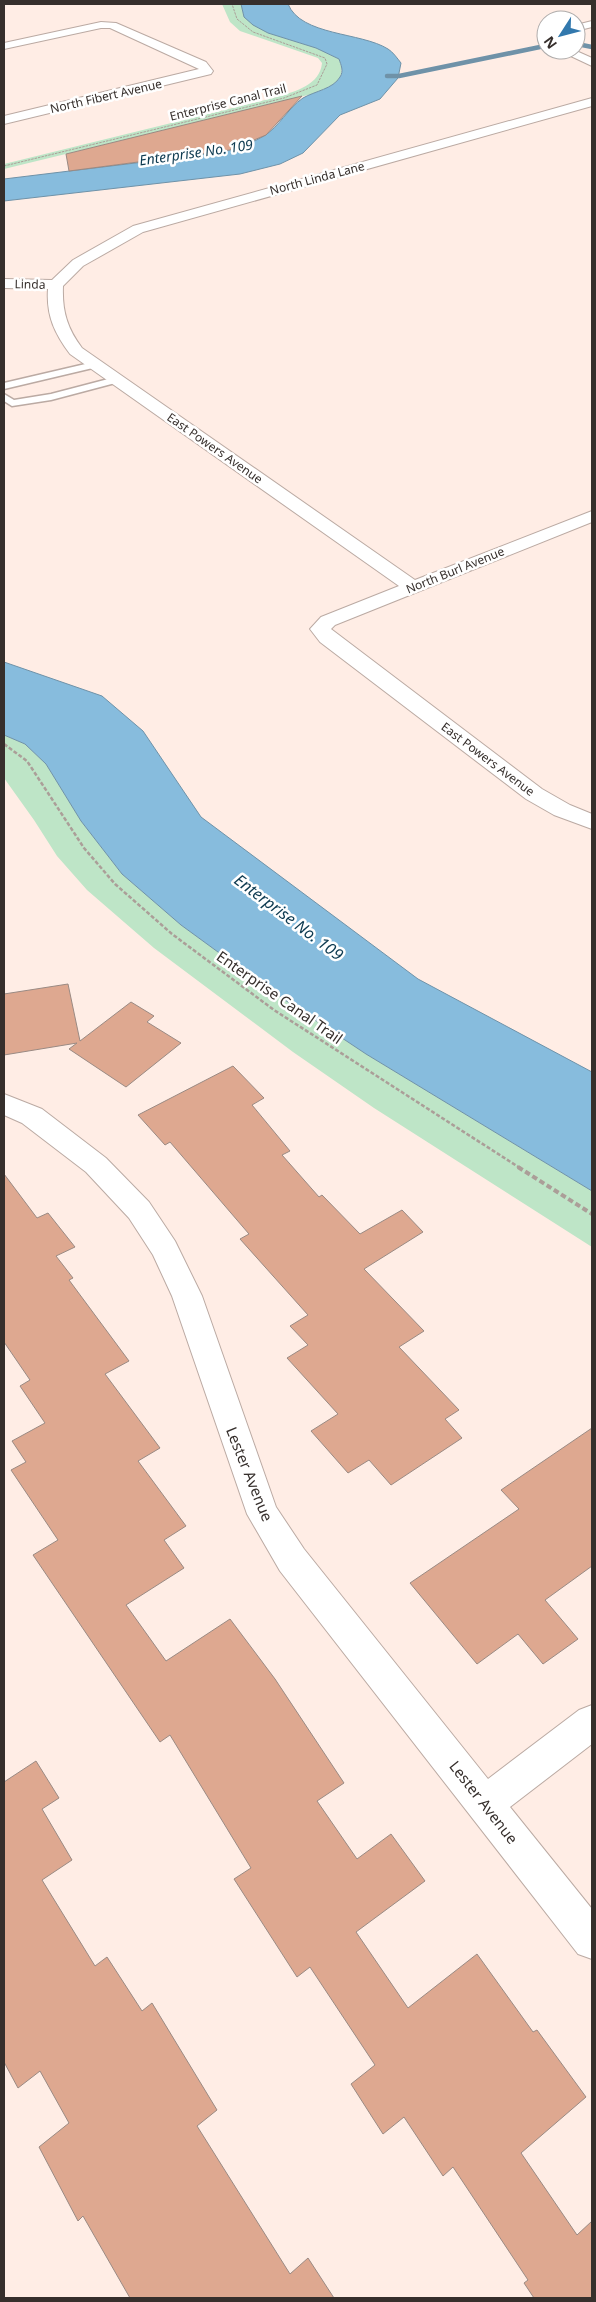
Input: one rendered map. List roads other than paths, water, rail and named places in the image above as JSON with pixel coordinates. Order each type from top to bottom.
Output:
[{"type":"street","name":"North Fibert Avenue","points":[[4,46],[112,24],[202,65],[207,71],[4,120]]},
{"type":"street","name":"North Linda Lane","points":[[56,285],[78,263],[138,229],[592,102]]},
{"type":"street","name":"Linda","points":[[4,284],[56,285]]},
{"type":"street","name":"East Powers Avenue","points":[[56,285],[55,317],[63,335],[76,351],[413,586]]},
{"type":"street","name":"North Burl Avenue","points":[[320,628],[328,621],[413,586],[592,516]]},
{"type":"street","name":"East Powers Avenue","points":[[320,628],[327,638],[534,794],[562,810],[592,822]]},
{"type":"street","name":"Lester Avenue","points":[[4,1104],[32,1116],[96,1165],[139,1210],[165,1249],[187,1296],[244,1467],[263,1514],[292,1560],[592,1940]]},
{"type":"street","points":[[485,1804],[592,1722]]},
{"type":"lane","points":[[4,386],[94,365]]},
{"type":"lane","points":[[4,397],[12,403],[51,398],[116,380]]},
{"type":"water","points":[[241,4],[288,4],[295,14],[305,22],[318,28],[376,43],[390,50],[401,63],[398,78],[380,99],[340,115],[303,153],[280,164],[240,174],[4,201],[4,179],[201,155],[242,146],[264,136],[303,98],[337,81],[342,72],[339,59],[316,48],[268,33],[253,25],[244,17]]},
{"type":"water","name":"Enterprise No. 109","points":[[4,662],[102,696],[143,731],[201,817],[418,979],[592,1072],[592,1191],[366,1054],[270,990],[181,925],[122,874],[81,821],[46,764],[25,744],[4,735]]},
{"type":"waterway","points":[[586,46],[592,47]]},
{"type":"waterway","points":[[387,76],[399,76],[536,48]]}]
